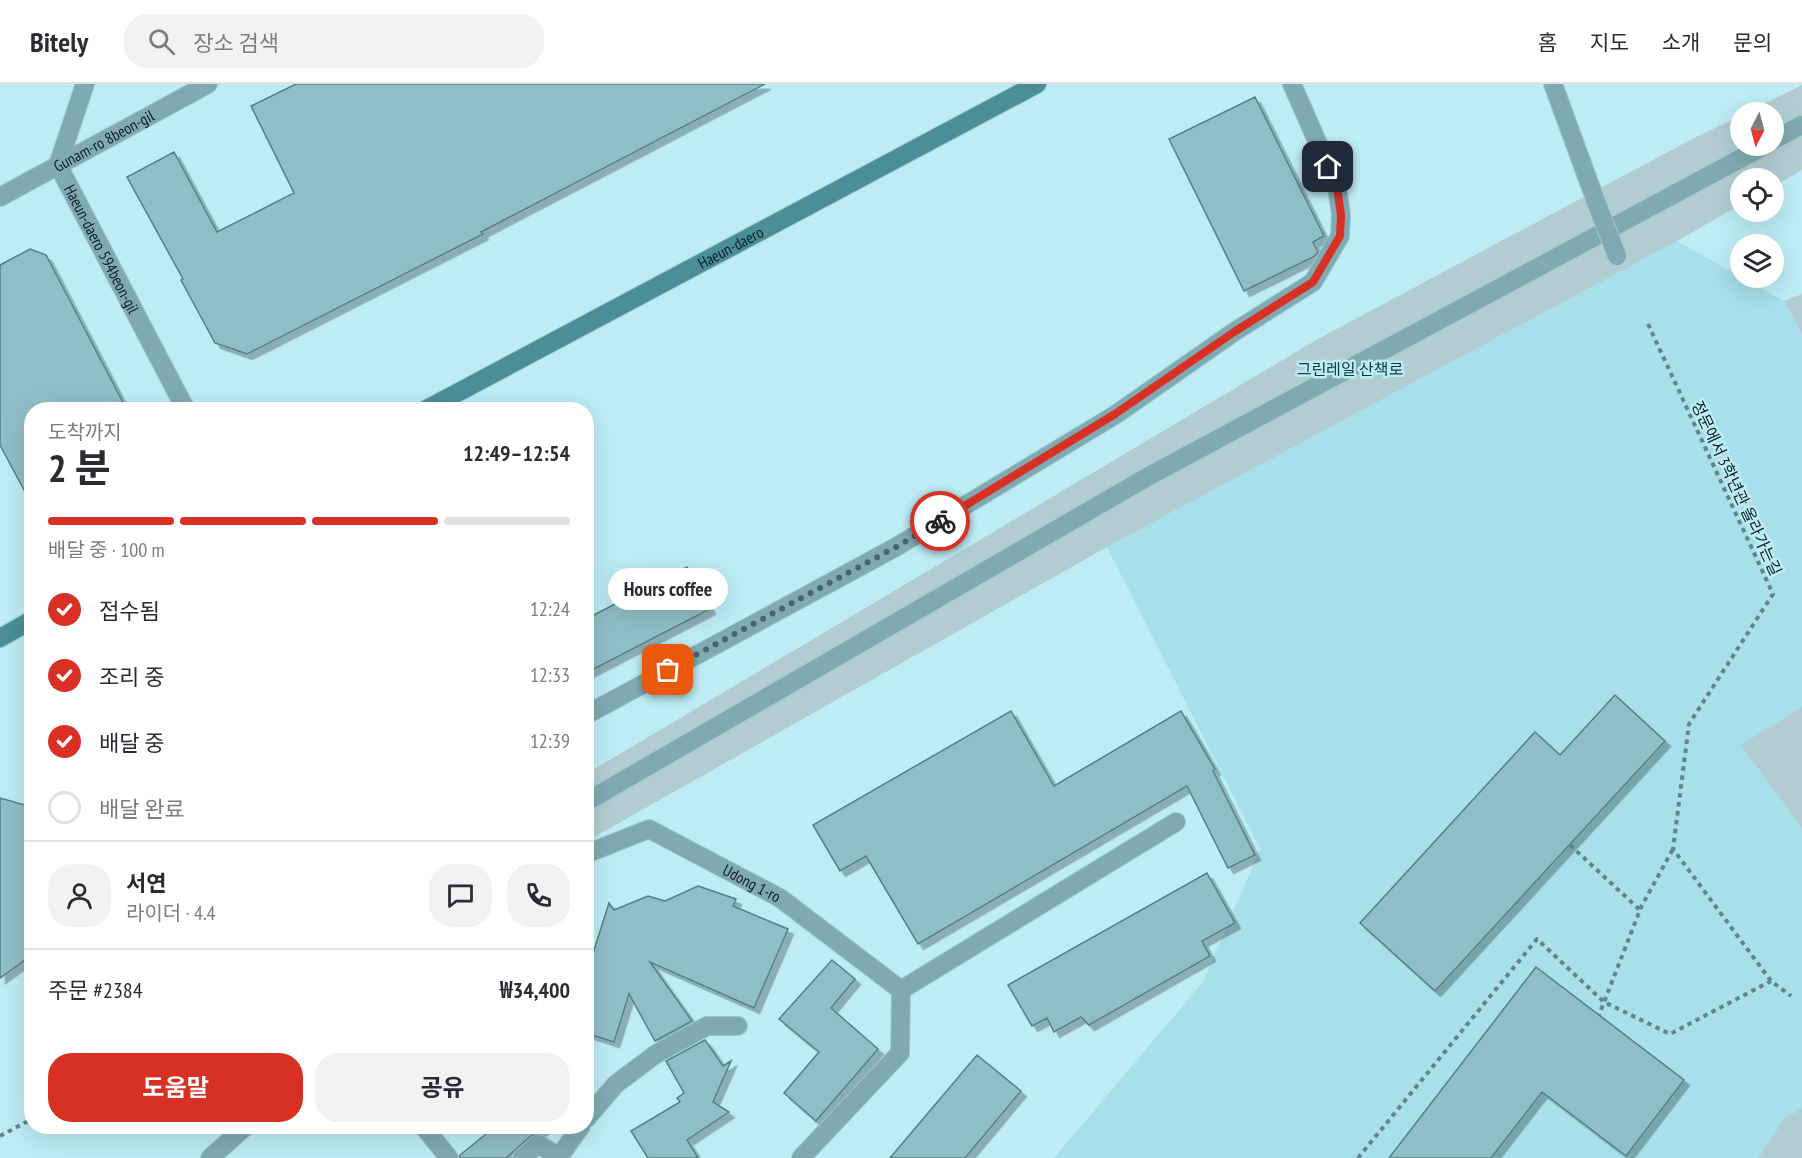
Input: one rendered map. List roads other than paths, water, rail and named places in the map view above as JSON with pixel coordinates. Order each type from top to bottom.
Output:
[{"type":"main road","name":"Haeun-daero","points":[[439,402],[1037,84]]},
{"type":"main road","points":[[0,638],[24,624]]},
{"type":"street","name":"Haeun-daero 594beon-gil","points":[[85,84],[58,165],[182,402]]},
{"type":"street","name":"Gunam-ro 8beon-gil","points":[[0,197],[207,84]]},
{"type":"street","points":[[594,711],[915,536],[1115,414],[1234,332],[1313,282],[1340,236],[1341,215],[1337,187],[1292,84]]},
{"type":"street","points":[[1553,84],[1617,256]]},
{"type":"street","points":[[1784,134],[1802,125]]},
{"type":"street","points":[[594,797],[1149,476],[1745,156]]},
{"type":"street","points":[[801,1158],[900,1053],[901,990],[1176,822]]},
{"type":"street","name":"Udong 1-ro","points":[[594,851],[649,829],[780,898],[901,990]]},
{"type":"street","points":[[594,1110],[616,1084],[656,1054],[707,1026],[738,1026]]},
{"type":"street","points":[[216,1156],[238,1134]]},
{"type":"street","points":[[430,1134],[449,1158]]},
{"type":"street","points":[[522,1158],[538,1144],[559,1157],[575,1134]]},
{"type":"place","name":"Hours coffee","points":[[668,670]]},
{"type":"park label","name":"그린레일 산책로","points":[[1350,369]]}]
